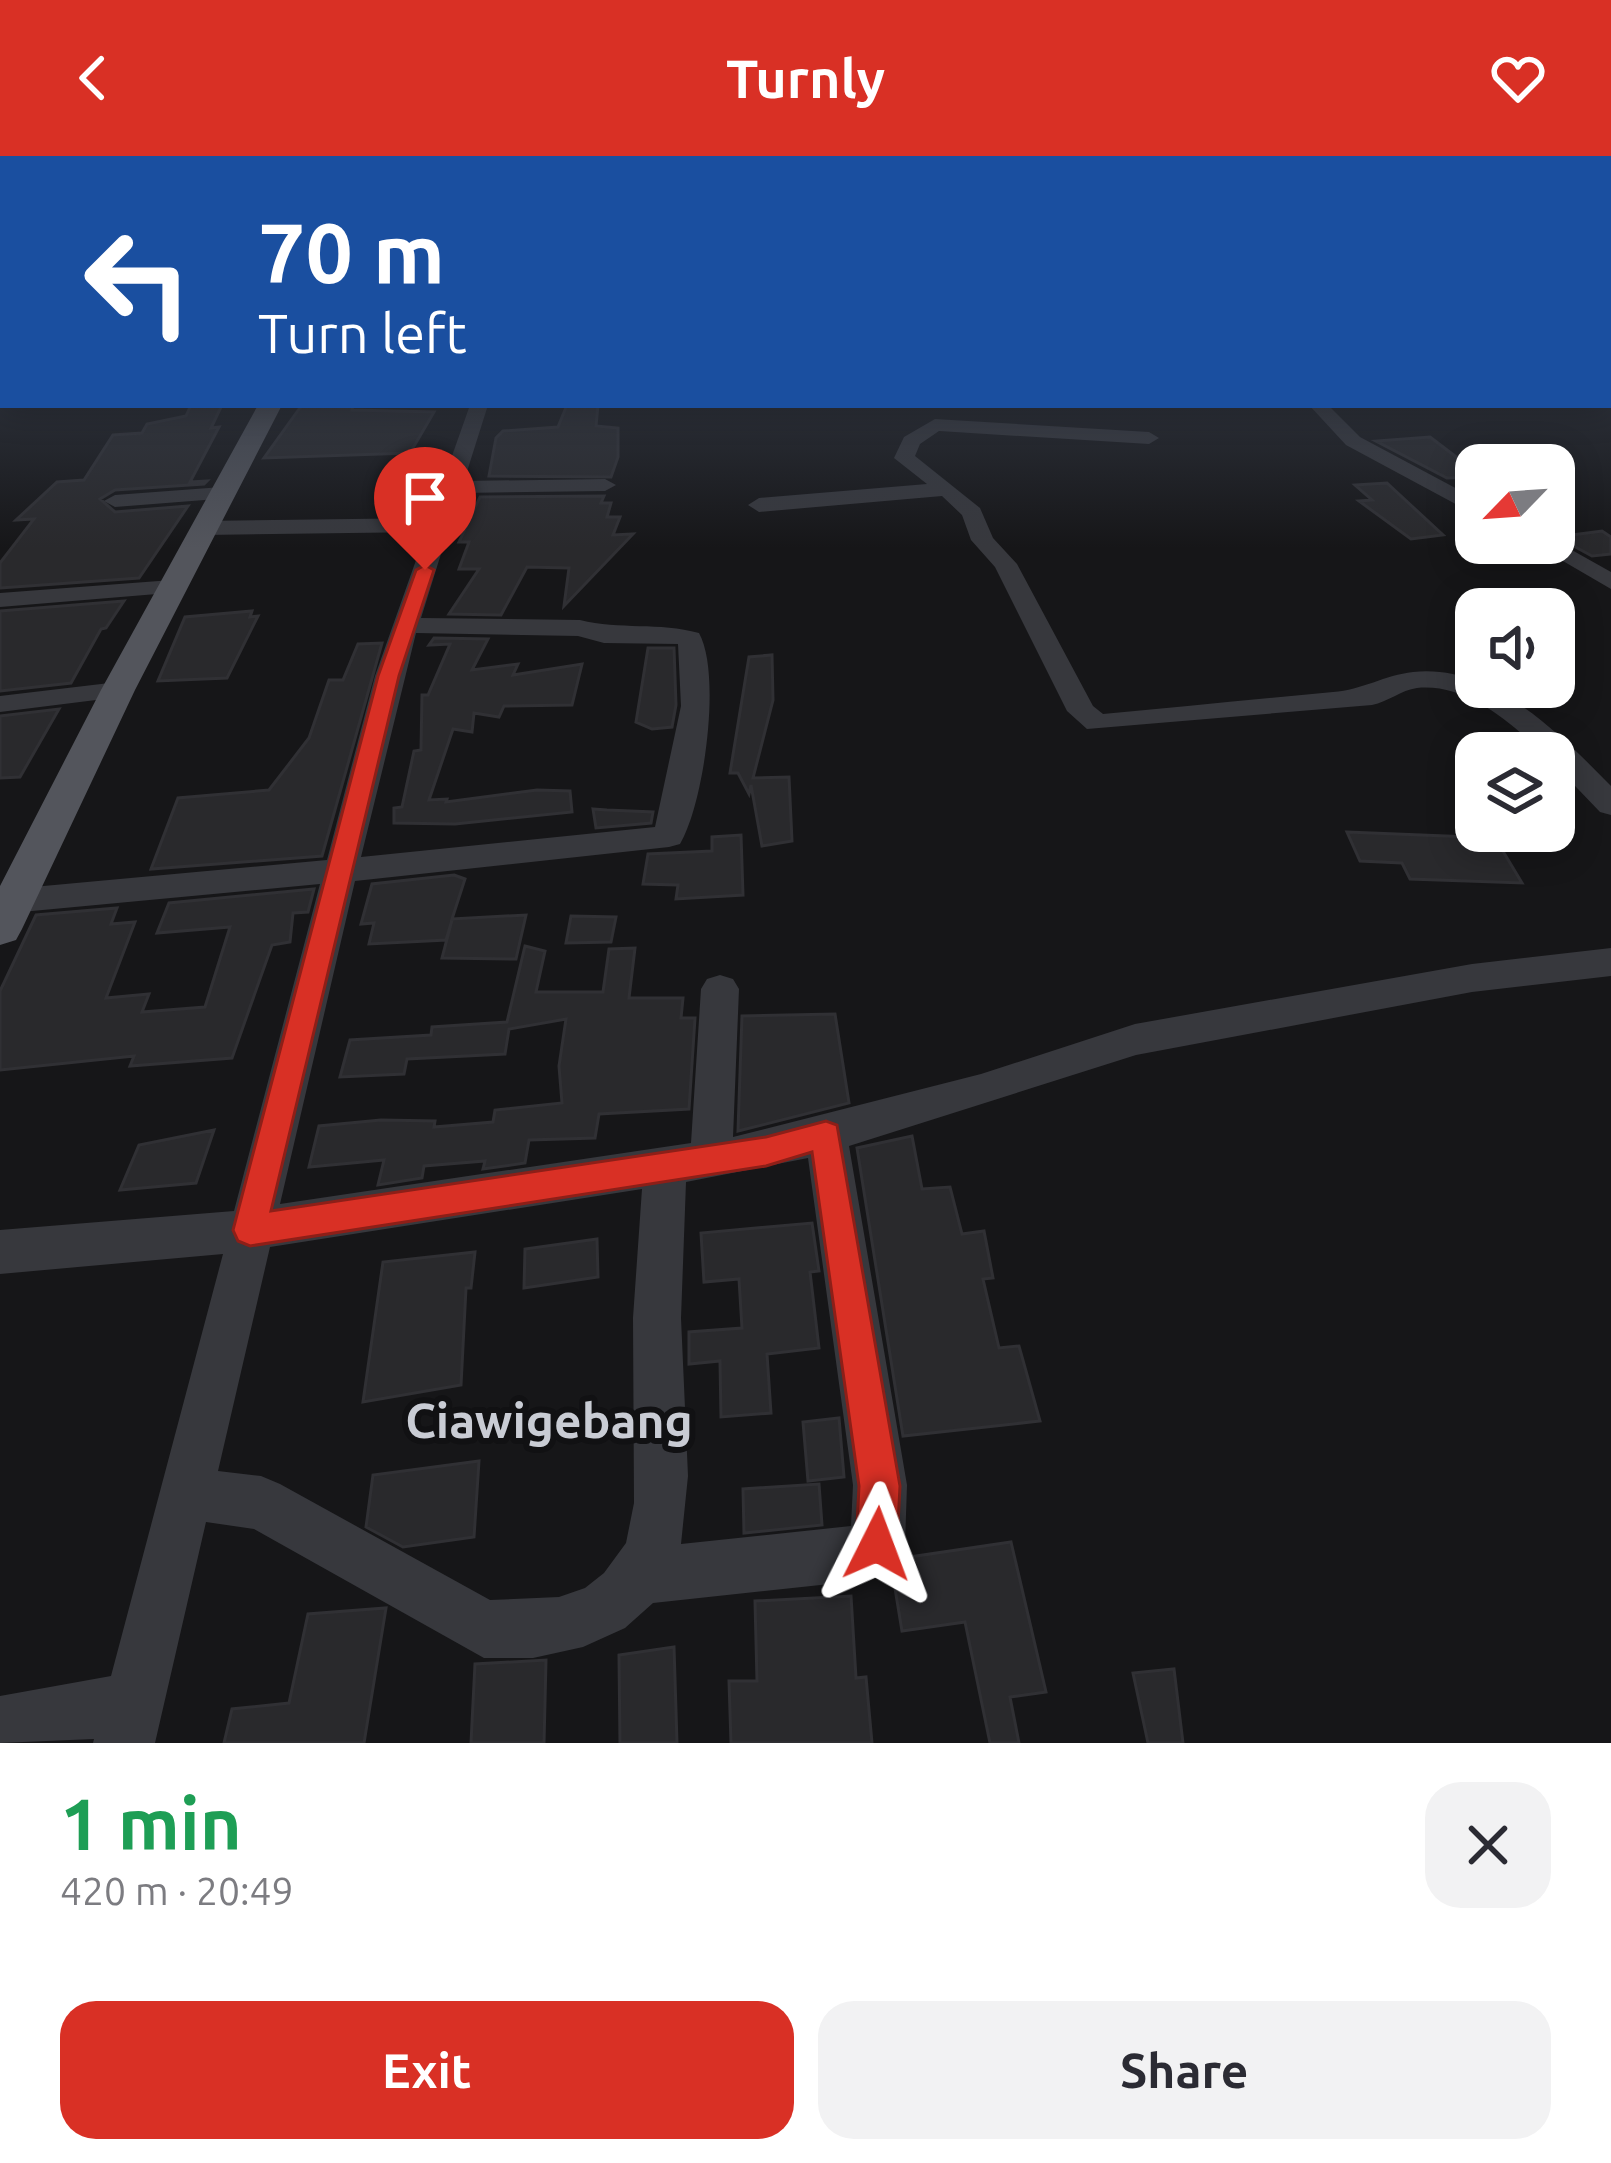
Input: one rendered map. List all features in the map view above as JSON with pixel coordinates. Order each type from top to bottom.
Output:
[{"type":"main road","points":[[5,910],[268,408]]},
{"type":"street","points":[[0,1726],[129,1723],[389,676],[477,408]]},
{"type":"street","points":[[1026,430],[1028,408]]},
{"type":"street","points":[[1321,408],[1353,441],[1455,497]]},
{"type":"street","points":[[1149,438],[935,425],[910,441],[904,458],[972,513],[982,540],[1005,565],[1081,711],[1097,723],[1372,697],[1412,680],[1441,680],[1500,702],[1611,806]]},
{"type":"street","points":[[454,487],[605,485]]},
{"type":"street","points":[[759,506],[946,488]]},
{"type":"street","points":[[115,501],[222,494]]},
{"type":"street","points":[[204,528],[442,524]]},
{"type":"street","points":[[1575,561],[1611,582]]},
{"type":"street","points":[[0,600],[172,587]]},
{"type":"street","points":[[5,910],[659,840],[671,831],[691,721],[696,651],[690,639],[670,633],[604,635],[580,628],[407,625]]},
{"type":"street","points":[[0,704],[118,690]]},
{"type":"street","points":[[0,1252],[250,1230],[688,1163],[826,1135],[1135,1040],[1472,978],[1611,962]]},
{"type":"street","points":[[185,1493],[261,1503],[484,1629],[524,1633],[579,1622],[615,1600],[639,1576],[653,1549],[660,1484],[656,1290],[688,1163],[720,988]]},
{"type":"street","points":[[639,1576],[867,1552],[877,1544],[880,1486],[826,1135]]},
{"type":"building","points":[[190,408],[221,408],[211,428],[219,427],[190,482],[207,481],[204,484],[115,490],[100,499],[115,512],[188,506],[139,578],[0,588],[0,563],[34,519],[16,520],[57,482],[84,480],[113,435],[142,433],[147,424],[186,416]]},
{"type":"building","points":[[300,408],[434,412],[410,453],[264,458]]},
{"type":"building","points":[[566,408],[598,408],[596,426],[618,428],[618,457],[611,477],[489,476],[496,438],[503,431],[558,427]]},
{"type":"building","points":[[1430,437],[1455,456],[1455,478],[1447,478],[1376,441]]},
{"type":"building","points":[[1387,483],[1443,535],[1411,539],[1359,501],[1372,500],[1355,485]]},
{"type":"building","points":[[604,496],[601,503],[611,503],[607,517],[620,517],[613,535],[633,534],[564,606],[569,568],[527,567],[501,615],[449,614],[479,569],[459,569],[469,542],[459,542],[480,497]]},
{"type":"building","points":[[1602,531],[1611,537],[1611,554],[1592,556],[1575,547],[1575,535]]},
{"type":"building","points":[[124,601],[101,629],[71,683],[0,691],[0,611]]},
{"type":"building","points":[[252,611],[250,617],[258,616],[227,678],[158,681],[185,617]]},
{"type":"building","points":[[434,638],[488,639],[472,670],[518,664],[513,675],[582,664],[572,705],[504,706],[499,717],[474,713],[472,732],[453,729],[429,800],[570,791],[572,812],[455,824],[394,823],[394,808],[402,807],[414,751],[421,750],[422,695],[428,695],[450,644],[429,645]]},
{"type":"building","points":[[382,643],[322,856],[151,869],[178,798],[269,790],[309,738],[329,680],[343,680],[358,644]]},
{"type":"building","points":[[648,648],[674,648],[672,727],[652,729],[636,722]]},
{"type":"building","points":[[772,655],[773,700],[753,778],[789,777],[792,841],[762,846],[751,785],[749,794],[738,773],[730,773],[749,657]]},
{"type":"building","points":[[59,709],[20,777],[0,778],[0,716]]},
{"type":"building","points":[[593,809],[653,812],[651,823],[596,828]]},
{"type":"building","points":[[1347,832],[1455,836],[1455,852],[1503,852],[1522,883],[1410,879],[1402,863],[1360,861]]},
{"type":"building","points":[[741,835],[743,895],[676,899],[678,885],[643,884],[648,854],[712,851],[712,837]]},
{"type":"building","points":[[454,875],[465,879],[452,919],[526,915],[516,959],[442,958],[452,920],[446,940],[369,944],[374,923],[361,924],[372,884]]},
{"type":"building","points":[[314,889],[308,912],[293,913],[290,942],[272,945],[232,1058],[130,1066],[134,1056],[0,1070],[0,991],[36,915],[117,908],[111,924],[135,922],[106,998],[149,994],[142,1012],[205,1007],[230,927],[157,933],[169,903]]},
{"type":"building","points":[[571,916],[616,917],[611,942],[566,943]]},
{"type":"building","points":[[525,946],[545,951],[536,992],[603,992],[609,949],[635,948],[629,998],[683,998],[681,1018],[695,1018],[689,1109],[599,1114],[595,1138],[529,1140],[525,1163],[483,1169],[485,1161],[424,1166],[422,1178],[378,1185],[384,1160],[309,1167],[319,1126],[381,1120],[435,1121],[434,1127],[493,1122],[495,1110],[562,1103],[559,1066],[566,1019],[509,1029],[505,1054],[407,1059],[404,1074],[340,1077],[350,1040],[431,1035],[432,1027],[507,1022]]},
{"type":"building","points":[[835,1014],[849,1103],[738,1131],[742,1016]]},
{"type":"building","points":[[214,1130],[196,1183],[120,1190],[139,1145]]},
{"type":"building","points":[[912,1136],[922,1189],[950,1187],[962,1234],[984,1231],[993,1278],[983,1279],[999,1348],[1019,1346],[1040,1421],[903,1436],[857,1148]]},
{"type":"building","points":[[812,1223],[819,1271],[810,1272],[819,1348],[767,1354],[771,1413],[721,1417],[720,1361],[689,1364],[689,1332],[742,1328],[739,1279],[704,1282],[701,1233]]},
{"type":"building","points":[[597,1239],[598,1277],[524,1288],[525,1249]]},
{"type":"building","points":[[475,1252],[471,1288],[466,1288],[461,1385],[363,1402],[383,1262]]},
{"type":"building","points":[[839,1418],[844,1477],[808,1481],[803,1422]]},
{"type":"building","points":[[479,1461],[474,1537],[403,1547],[366,1527],[373,1475]]},
{"type":"building","points":[[819,1484],[822,1525],[744,1533],[743,1489]]},
{"type":"building","points":[[1011,1542],[1046,1692],[1010,1697],[1019,1743],[990,1743],[965,1622],[902,1631],[892,1570],[903,1558]]},
{"type":"building","points":[[851,1596],[856,1678],[866,1677],[872,1743],[731,1743],[729,1681],[757,1681],[755,1601]]},
{"type":"building","points":[[386,1608],[364,1743],[224,1743],[232,1709],[289,1703],[308,1614]]},
{"type":"building","points":[[674,1647],[677,1743],[620,1743],[619,1655]]},
{"type":"building","points":[[546,1660],[544,1743],[471,1743],[475,1664]]},
{"type":"building","points":[[1174,1669],[1183,1743],[1148,1743],[1133,1673]]},
{"type":"district","name":"Ciawigebang","points":[[549,1420]]},
{"type":"route","points":[[425,570],[389,676],[250,1230],[766,1151],[826,1135],[880,1486],[877,1544]]}]
